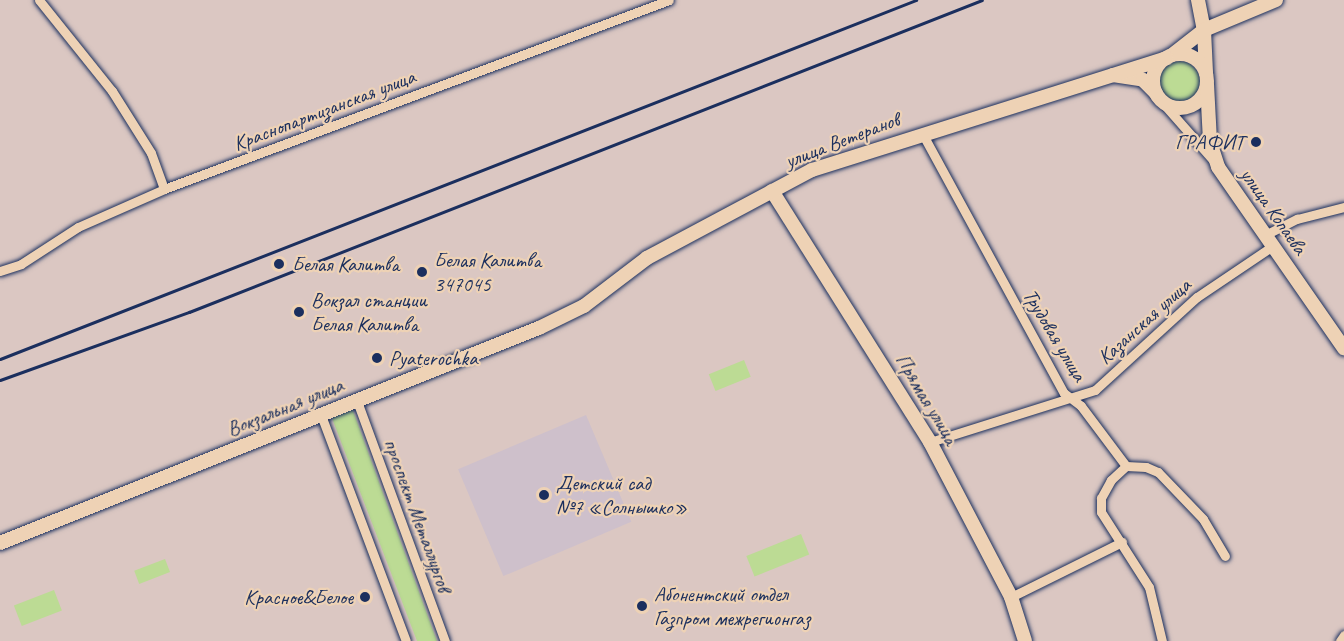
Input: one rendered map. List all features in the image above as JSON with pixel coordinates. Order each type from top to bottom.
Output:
[{"type":"main road","name":"улица Копаева","points":[[1198,0],[1204,30],[1210,142],[1218,167],[1344,348]]},
{"type":"main road","points":[[1158,97],[1154,73],[1170,56],[1204,30],[1276,0]]},
{"type":"main road","points":[[1105,75],[1134,77],[1158,97],[1185,108],[1200,100],[1207,80],[1194,58],[1170,56]]},
{"type":"main road","name":"улица Ветеранов","points":[[584,306],[647,258],[812,170],[922,133],[1170,56]]},
{"type":"main road","name":"Прямая улица","points":[[772,191],[930,442],[1011,597],[1024,641]]},
{"type":"main road","name":"Вокзальная улица","points":[[0,543],[321,415],[584,306]]},
{"type":"street","points":[[39,0],[112,91],[151,153],[164,189]]},
{"type":"street","name":"Краснопартизанская улица","points":[[0,271],[21,264],[78,227],[164,189],[669,0]]},
{"type":"street","points":[[1158,97],[1218,167]]},
{"type":"street","name":"Трудовая улица","points":[[922,133],[973,232],[1071,398],[1081,406],[1126,466]]},
{"type":"street","name":"Казанская улица","points":[[930,442],[1095,390],[1197,297],[1297,219],[1344,207]]},
{"type":"street","name":"проспект Металлургов","points":[[357,400],[445,641]]},
{"type":"street","points":[[321,415],[406,641]]},
{"type":"street","points":[[1162,641],[1149,587],[1101,512],[1101,498],[1111,480],[1126,466],[1146,467],[1158,472],[1203,519],[1225,556]]},
{"type":"street","points":[[1011,597],[1122,542]]},
{"type":"street","points":[[1341,641],[1344,635]]},
{"type":"shaded area","name":"Детский сад №7 «Солнышко»","points":[[586,415],[631,522],[503,576],[458,469]]},
{"type":"green space","points":[[1179,61],[1194,67],[1200,82],[1194,97],[1179,103],[1164,97],[1158,82],[1164,67]]},
{"type":"green space","points":[[744,360],[751,377],[716,391],[709,374]]},
{"type":"green space","points":[[351,405],[437,641],[417,641],[330,413]]},
{"type":"green space","points":[[801,534],[809,554],[755,576],[746,556]]},
{"type":"green space","points":[[165,559],[170,572],[139,584],[134,571]]},
{"type":"green space","points":[[54,590],[62,611],[22,626],[14,605]]},
{"type":"railway","points":[[0,359],[916,0]]},
{"type":"railway","points":[[0,380],[189,312],[982,0]]},
{"type":"place","name":"ГРАФИТ","points":[[1256,142]]},
{"type":"place","name":"Белая Калитва","points":[[279,264]]},
{"type":"place","name":"Белая Калитва 347045","points":[[422,272]]},
{"type":"place","name":"Вокзал станции Белая Калитва","points":[[299,312]]},
{"type":"place","name":"Pyaterochka","points":[[377,358]]},
{"type":"place","name":"Детский сад №7 «Солнышко»","points":[[544,495]]},
{"type":"place","name":"Красное&Белое","points":[[365,597]]},
{"type":"place","name":"Абонентский отдел Газпром межрегионгаз","points":[[642,606]]}]
